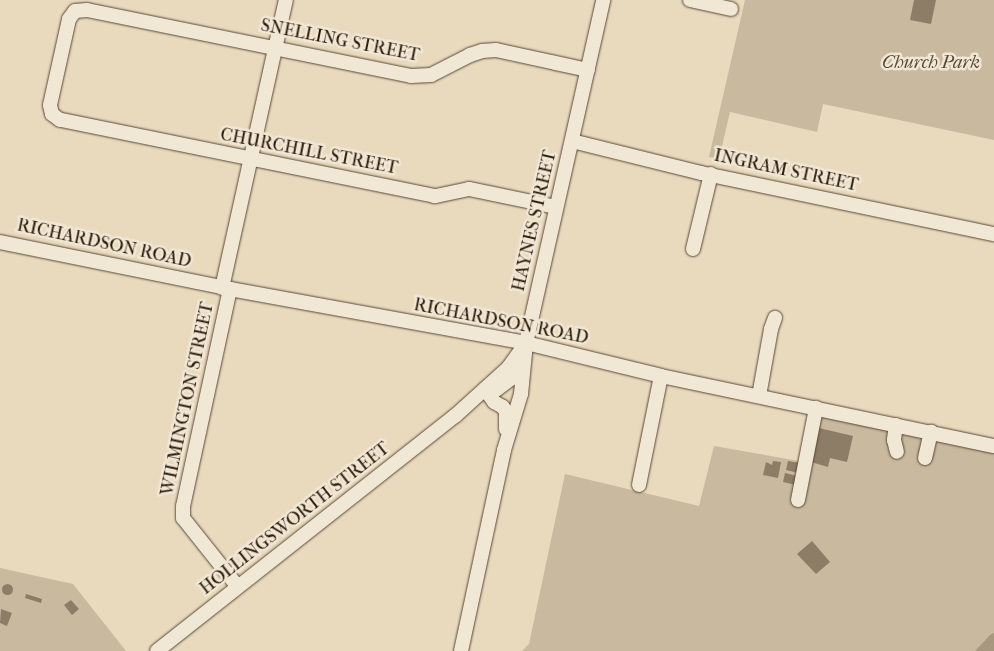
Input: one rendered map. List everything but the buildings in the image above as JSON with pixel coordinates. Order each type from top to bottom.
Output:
[{"type":"street","points":[[226,289],[250,159],[286,0]]},
{"type":"street","name":"HAYNES STREET","points":[[461,651],[504,450],[521,394],[526,344],[603,0]]},
{"type":"street","points":[[690,0],[731,10]]},
{"type":"street","name":"SNELLING STREET","points":[[55,118],[50,110],[50,106],[69,19],[72,14],[81,10],[422,76],[431,75],[476,53],[496,50],[588,70]]},
{"type":"street","name":"CHURCHILL STREET","points":[[55,118],[435,196],[469,189],[556,207]]},
{"type":"street","name":"INGRAM STREET","points":[[572,141],[711,174],[994,234]]},
{"type":"street","points":[[693,249],[711,174]]},
{"type":"street","name":"RICHARDSON ROAD","points":[[0,242],[226,289],[526,344],[661,376],[994,446]]},
{"type":"street","name":"WILMINGTON STREET","points":[[226,289],[183,506],[183,518],[238,587]]},
{"type":"street","points":[[759,396],[771,329],[775,318]]},
{"type":"street","name":"HOLLINGSWORTH STREET","points":[[487,392],[526,344]]},
{"type":"street","name":"HOLLINGSWORTH STREET","points":[[157,651],[455,416],[487,392],[512,378],[523,365]]},
{"type":"street","points":[[639,486],[661,376]]},
{"type":"street","name":"HAYNES STREET","points":[[487,392],[506,412],[504,450]]},
{"type":"street","points":[[798,500],[816,408]]},
{"type":"street","points":[[896,425],[894,440],[897,452]]},
{"type":"street","points":[[925,458],[931,432]]},
{"type":"green space","name":"Church Park","points":[[745,0],[994,0],[994,140],[823,104],[817,132],[730,112],[719,159],[709,157]]},
{"type":"green space","points":[[810,411],[994,450],[994,651],[522,651],[529,644],[565,474],[699,506],[714,446],[799,461]]},
{"type":"green space","points":[[0,568],[73,584],[126,651],[0,651]]},
{"type":"shaded area","points":[[994,633],[994,651],[975,651],[990,635]]}]
